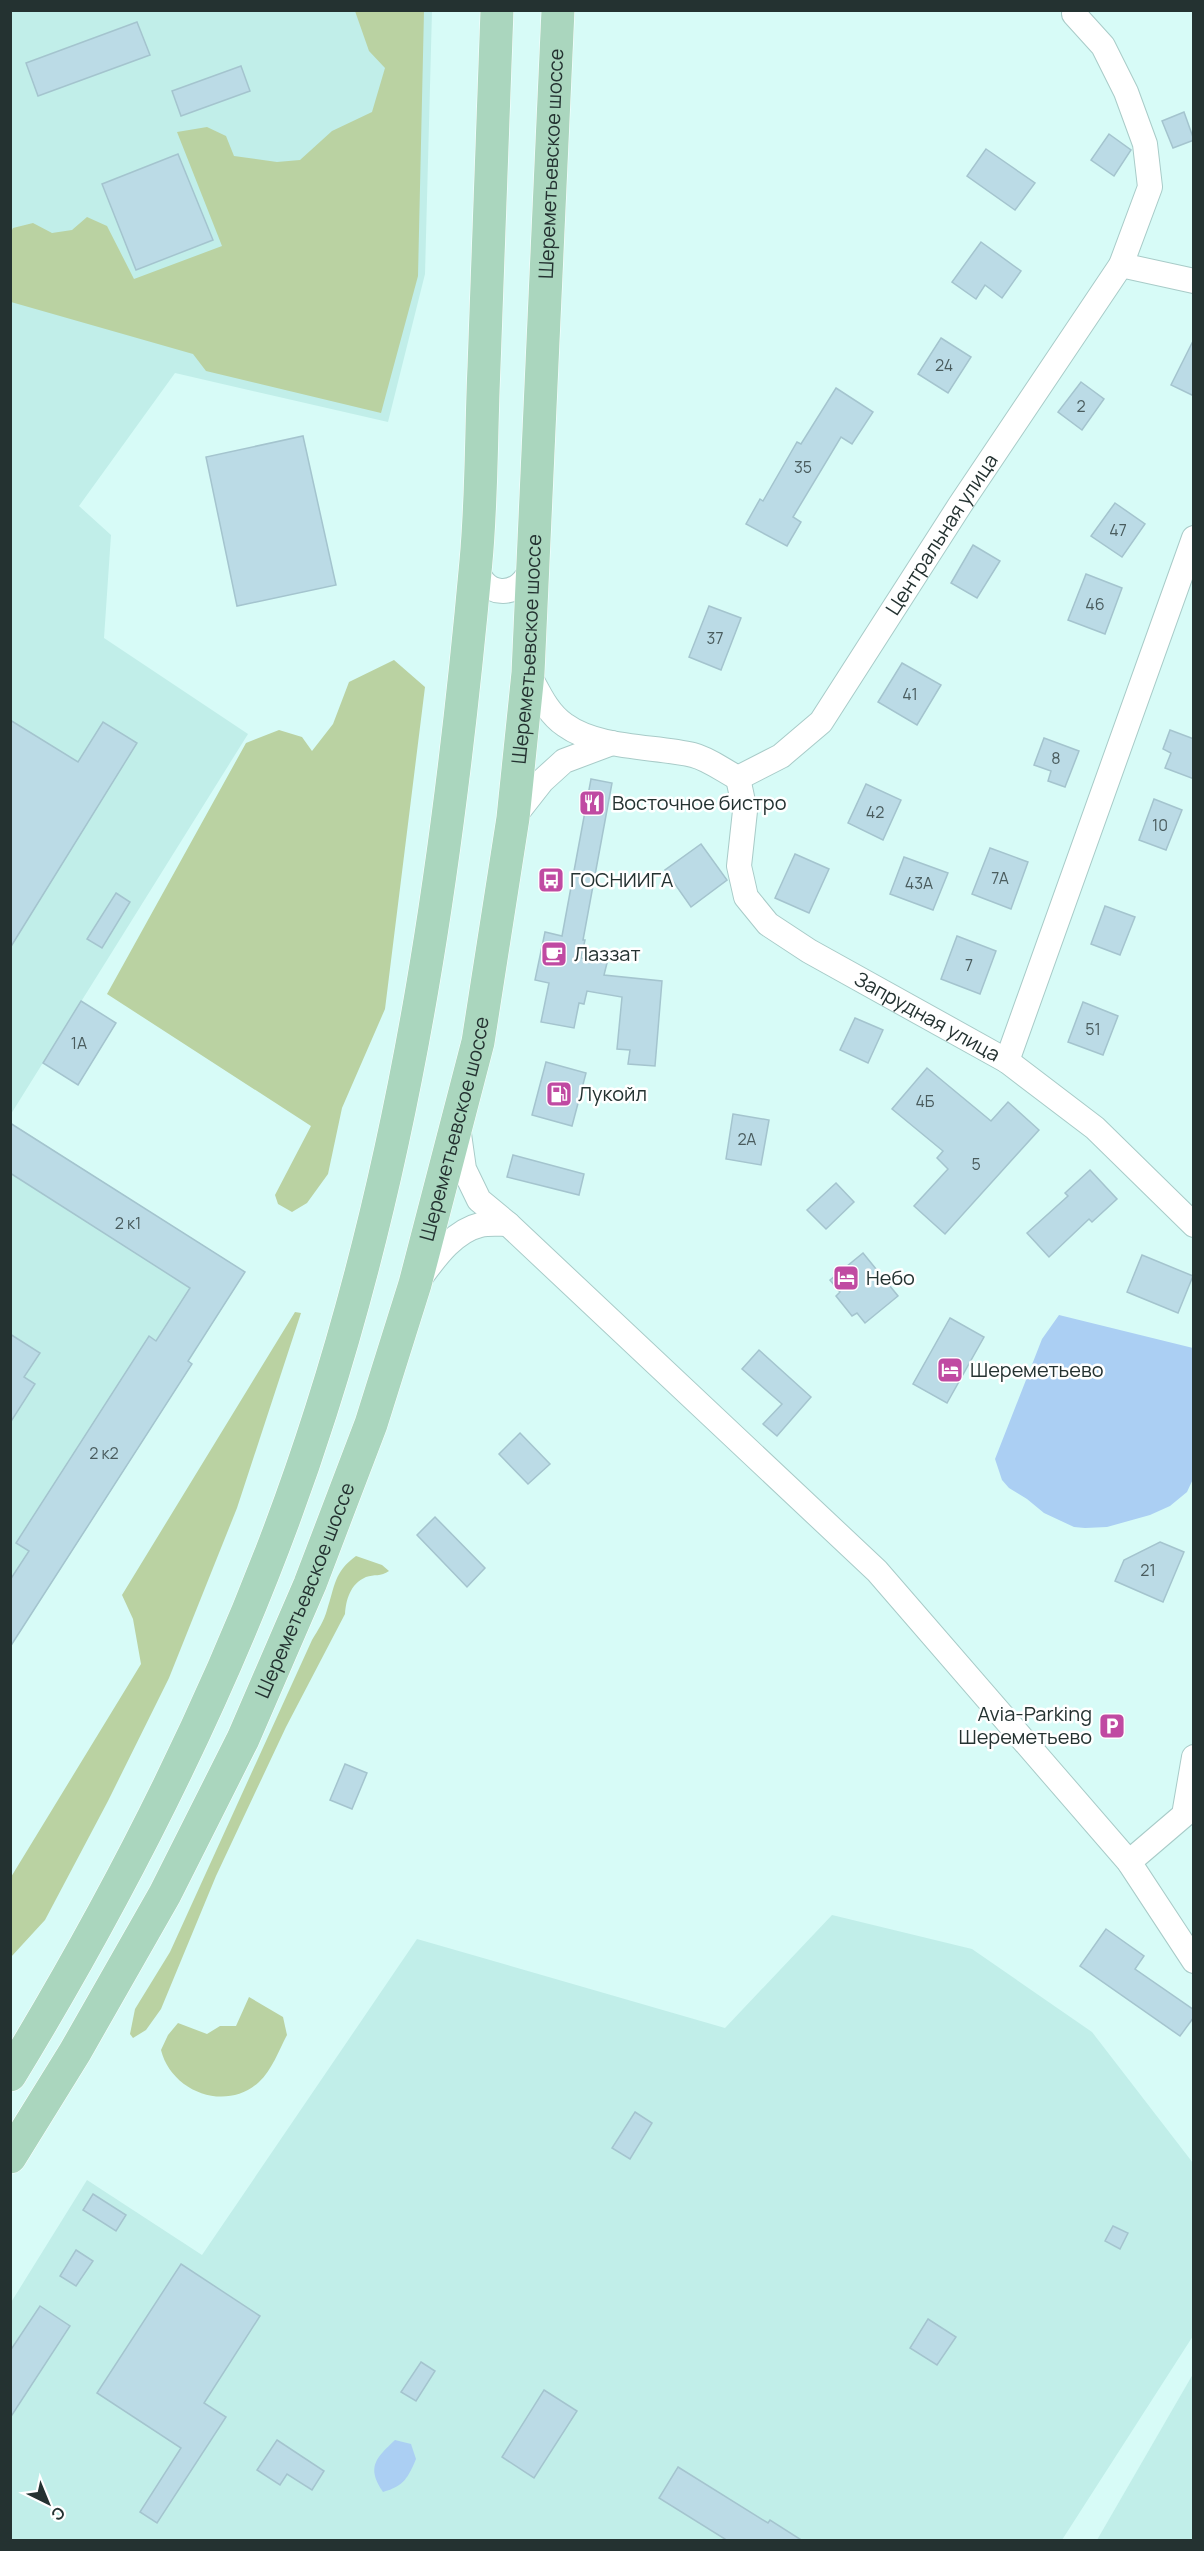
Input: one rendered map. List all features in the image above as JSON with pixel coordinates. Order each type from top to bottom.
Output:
[{"type":"main road","points":[[10,2075],[123,1876],[197,1730],[262,1576],[321,1413],[353,1303],[417,1023],[447,827],[476,557],[497,10]]},
{"type":"main road","name":"Шереметьевское шоссе","points":[[10,2157],[75,2052],[165,1894],[243,1739],[310,1584],[370,1424],[415,1284],[478,1042],[513,818],[528,673],[558,10]]},
{"type":"street","name":"Центральная улица","points":[[738,778],[781,756],[821,722],[960,505],[1120,265],[1150,187],[1145,144],[1126,92],[1103,46],[1072,12]]},
{"type":"street","points":[[1120,265],[1194,280]]},
{"type":"street","points":[[1007,1061],[1194,538]]},
{"type":"street","points":[[476,557],[477,571],[483,583],[494,590],[508,591],[520,586],[529,576],[532,563]]},
{"type":"street","points":[[528,673],[550,712],[565,725],[581,734],[612,743],[697,756],[738,778]]},
{"type":"street","points":[[513,818],[542,781],[564,761],[612,743]]},
{"type":"street","name":"Запрудная улица","points":[[738,778],[745,810],[739,866],[746,897],[768,924],[809,951],[1007,1061],[1095,1128],[1194,1225]]},
{"type":"street","points":[[457,1123],[464,1168],[478,1200],[508,1224],[877,1571],[1129,1862],[1194,1961]]},
{"type":"street","points":[[415,1284],[438,1254],[458,1237],[479,1225],[508,1224]]},
{"type":"street","points":[[1129,1862],[1184,1815],[1194,1757]]},
{"type":"shaded area","points":[[11,11],[432,11],[425,274],[388,422],[175,373],[79,506],[111,535],[104,638],[248,734],[11,1114]]},
{"type":"shaded area","points":[[11,1123],[245,1272],[189,1361],[192,1364],[11,1647]]},
{"type":"shaded area","points":[[1059,1315],[1193,1348],[1193,1479],[1187,1492],[1170,1506],[1150,1515],[1107,1527],[1074,1527],[1044,1513],[1009,1488],[1002,1480],[995,1459],[1042,1339]]},
{"type":"shaded area","points":[[832,1915],[972,1949],[1092,2032],[1193,2163],[1193,2336],[1062,2540],[11,2540],[10,2304],[87,2180],[202,2255],[417,1939],[725,2028]]},
{"type":"shaded area","points":[[1193,2374],[1193,2540],[1097,2540]]},
{"type":"shaded area","points":[[395,2440],[411,2444],[416,2459],[401,2484],[383,2492],[374,2469],[378,2458]]},
{"type":"green space","points":[[355,11],[424,11],[418,276],[381,413],[206,371],[193,354],[11,302],[10,234],[13,228],[33,223],[52,233],[72,230],[87,217],[107,226],[134,279],[222,246],[177,132],[207,127],[226,136],[234,156],[277,162],[300,160],[332,131],[372,112],[385,68],[369,51]]},
{"type":"green space","points":[[394,660],[425,687],[385,1009],[342,1108],[328,1174],[307,1203],[292,1212],[278,1204],[275,1195],[311,1126],[107,994],[246,743],[279,730],[302,737],[312,751],[333,724],[349,682]]},
{"type":"green space","points":[[295,1312],[301,1313],[237,1508],[169,1678],[108,1801],[45,1920],[11,1957],[11,1877],[141,1664],[133,1619],[122,1595]]},
{"type":"green space","points":[[356,1556],[382,1565],[389,1571],[366,1577],[356,1584],[350,1593],[345,1614],[286,1727],[216,1876],[161,2009],[146,2030],[133,2038],[130,2034],[135,2009],[170,1952],[312,1640],[321,1625],[339,1574]]},
{"type":"green space","points":[[249,1997],[283,2017],[287,2035],[268,2072],[259,2082],[231,2096],[201,2093],[187,2086],[176,2077],[161,2050],[168,2035],[178,2023],[207,2034],[220,2026],[236,2026]]},
{"type":"building","points":[[137,22],[150,55],[38,96],[26,63]]},
{"type":"building","points":[[241,66],[250,91],[181,116],[172,91]]},
{"type":"building","points":[[1184,112],[1194,140],[1173,148],[1162,121]]},
{"type":"building","points":[[1109,134],[1131,150],[1114,176],[1091,160]]},
{"type":"building","points":[[986,149],[1035,183],[1015,210],[967,176]]},
{"type":"building","points":[[178,154],[213,240],[136,270],[102,184]]},
{"type":"building","points":[[981,242],[1021,271],[1002,298],[985,285],[976,299],[952,282]]},
{"type":"building","points":[[941,338],[971,357],[948,393],[918,374]]},
{"type":"building","points":[[1194,339],[1194,396],[1171,385]]},
{"type":"building","points":[[1081,382],[1104,399],[1082,430],[1058,412]]},
{"type":"building","points":[[836,388],[873,412],[852,444],[841,437],[793,517],[801,522],[787,546],[746,524],[760,499],[763,501],[797,442],[801,444]]},
{"type":"building","points":[[303,436],[336,585],[237,606],[206,457]]},
{"type":"building","points":[[1115,503],[1145,524],[1122,557],[1091,536]]},
{"type":"building","points":[[973,545],[1000,561],[977,598],[951,583]]},
{"type":"building","points":[[1086,574],[1122,588],[1105,634],[1068,620]]},
{"type":"building","points":[[709,606],[741,618],[721,670],[689,657]]},
{"type":"building","points":[[902,663],[941,685],[917,725],[878,702]]},
{"type":"building","points":[[10,720],[78,762],[103,722],[137,743],[10,948]]},
{"type":"building","points":[[1170,730],[1194,739],[1194,779],[1165,768],[1171,753],[1163,749]]},
{"type":"building","points":[[1044,738],[1079,751],[1065,787],[1048,781],[1051,771],[1034,765]]},
{"type":"building","points":[[591,779],[612,783],[581,958],[607,963],[604,975],[662,981],[655,1066],[628,1064],[630,1050],[617,1049],[622,997],[587,991],[584,1004],[579,1003],[574,1028],[541,1022],[549,983],[535,980],[545,932],[562,936]]},
{"type":"building","points":[[866,784],[901,800],[883,840],[848,823]]},
{"type":"building","points":[[1154,799],[1182,810],[1166,850],[1139,840]]},
{"type":"building","points":[[701,844],[727,880],[691,907],[665,870]]},
{"type":"building","points":[[990,848],[1028,862],[1011,909],[972,894]]},
{"type":"building","points":[[795,854],[829,869],[809,913],[775,898]]},
{"type":"building","points":[[904,857],[948,873],[933,910],[890,894]]},
{"type":"building","points":[[116,893],[130,902],[102,948],[87,939]]},
{"type":"building","points":[[1105,906],[1135,917],[1120,955],[1091,944]]},
{"type":"building","points":[[957,936],[996,951],[980,994],[941,979]]},
{"type":"building","points":[[81,1001],[116,1023],[78,1085],[43,1063]]},
{"type":"building","points":[[1083,1002],[1118,1016],[1103,1055],[1068,1042]]},
{"type":"building","points":[[855,1018],[883,1030],[868,1063],[840,1050]]},
{"type":"building","name":"Лукойл","points":[[546,1062],[586,1073],[572,1126],[532,1115]]},
{"type":"building","points":[[927,1068],[991,1121],[1008,1102],[1039,1130],[945,1234],[914,1206],[948,1169],[937,1158],[943,1151],[892,1109]]},
{"type":"building","points":[[733,1114],[769,1120],[761,1165],[726,1159]]},
{"type":"building","points":[[10,1123],[245,1272],[188,1361],[192,1364],[10,1647],[10,1580],[29,1551],[16,1543],[149,1336],[156,1341],[190,1288],[10,1173]]},
{"type":"building","points":[[513,1155],[584,1174],[579,1195],[507,1177]]},
{"type":"building","points":[[1090,1170],[1117,1199],[1092,1222],[1089,1219],[1049,1257],[1027,1233],[1068,1196],[1065,1193]]},
{"type":"building","points":[[836,1183],[854,1202],[826,1229],[807,1210]]},
{"type":"building","points":[[863,1253],[898,1296],[865,1323],[857,1313],[852,1316],[836,1296],[840,1292],[830,1280]]},
{"type":"building","points":[[1142,1255],[1193,1276],[1178,1313],[1127,1292]]},
{"type":"building","points":[[950,1318],[984,1337],[947,1403],[913,1384]]},
{"type":"building","points":[[10,1334],[40,1353],[24,1377],[35,1384],[10,1423]]},
{"type":"building","points":[[759,1350],[811,1397],[777,1436],[763,1424],[782,1404],[742,1369]]},
{"type":"building","points":[[520,1433],[550,1464],[528,1484],[499,1454]]},
{"type":"building","points":[[435,1517],[485,1568],[467,1587],[417,1535]]},
{"type":"building","points":[[1160,1542],[1184,1552],[1163,1602],[1115,1581],[1124,1560]]},
{"type":"building","points":[[345,1764],[367,1773],[352,1809],[330,1800]]},
{"type":"building","points":[[1106,1929],[1144,1956],[1135,1969],[1194,2010],[1194,2017],[1180,2036],[1080,1966]]},
{"type":"building","points":[[635,2112],[652,2123],[630,2159],[612,2148]]},
{"type":"building","points":[[93,2194],[126,2215],[116,2231],[83,2210]]},
{"type":"building","points":[[1113,2226],[1128,2233],[1120,2249],[1105,2241]]},
{"type":"building","points":[[76,2250],[93,2261],[76,2286],[60,2276]]},
{"type":"building","points":[[181,2264],[260,2316],[204,2403],[226,2417],[157,2523],[140,2512],[181,2448],[97,2393]]},
{"type":"building","points":[[40,2306],[70,2326],[10,2418],[10,2351]]},
{"type":"building","points":[[928,2319],[956,2337],[937,2365],[910,2348]]},
{"type":"building","points":[[421,2362],[435,2371],[416,2401],[401,2392]]},
{"type":"building","points":[[544,2390],[577,2411],[534,2478],[502,2457]]},
{"type":"building","points":[[277,2440],[324,2471],[312,2490],[287,2474],[280,2485],[257,2470]]},
{"type":"building","points":[[678,2467],[768,2523],[770,2520],[803,2541],[728,2541],[659,2498]]},
{"type":"place","name":"Восточное бистро","points":[[592,803]]},
{"type":"place","name":"ГОСНИИГА","points":[[551,880]]},
{"type":"place","name":"Лаззат","points":[[554,954]]},
{"type":"place","name":"Лукойл","points":[[559,1094]]},
{"type":"place","name":"Небо","points":[[846,1278]]},
{"type":"place","name":"Шереметьево","points":[[950,1370]]},
{"type":"place","name":"Avia-Parking Шереметьево","points":[[1112,1726]]}]
